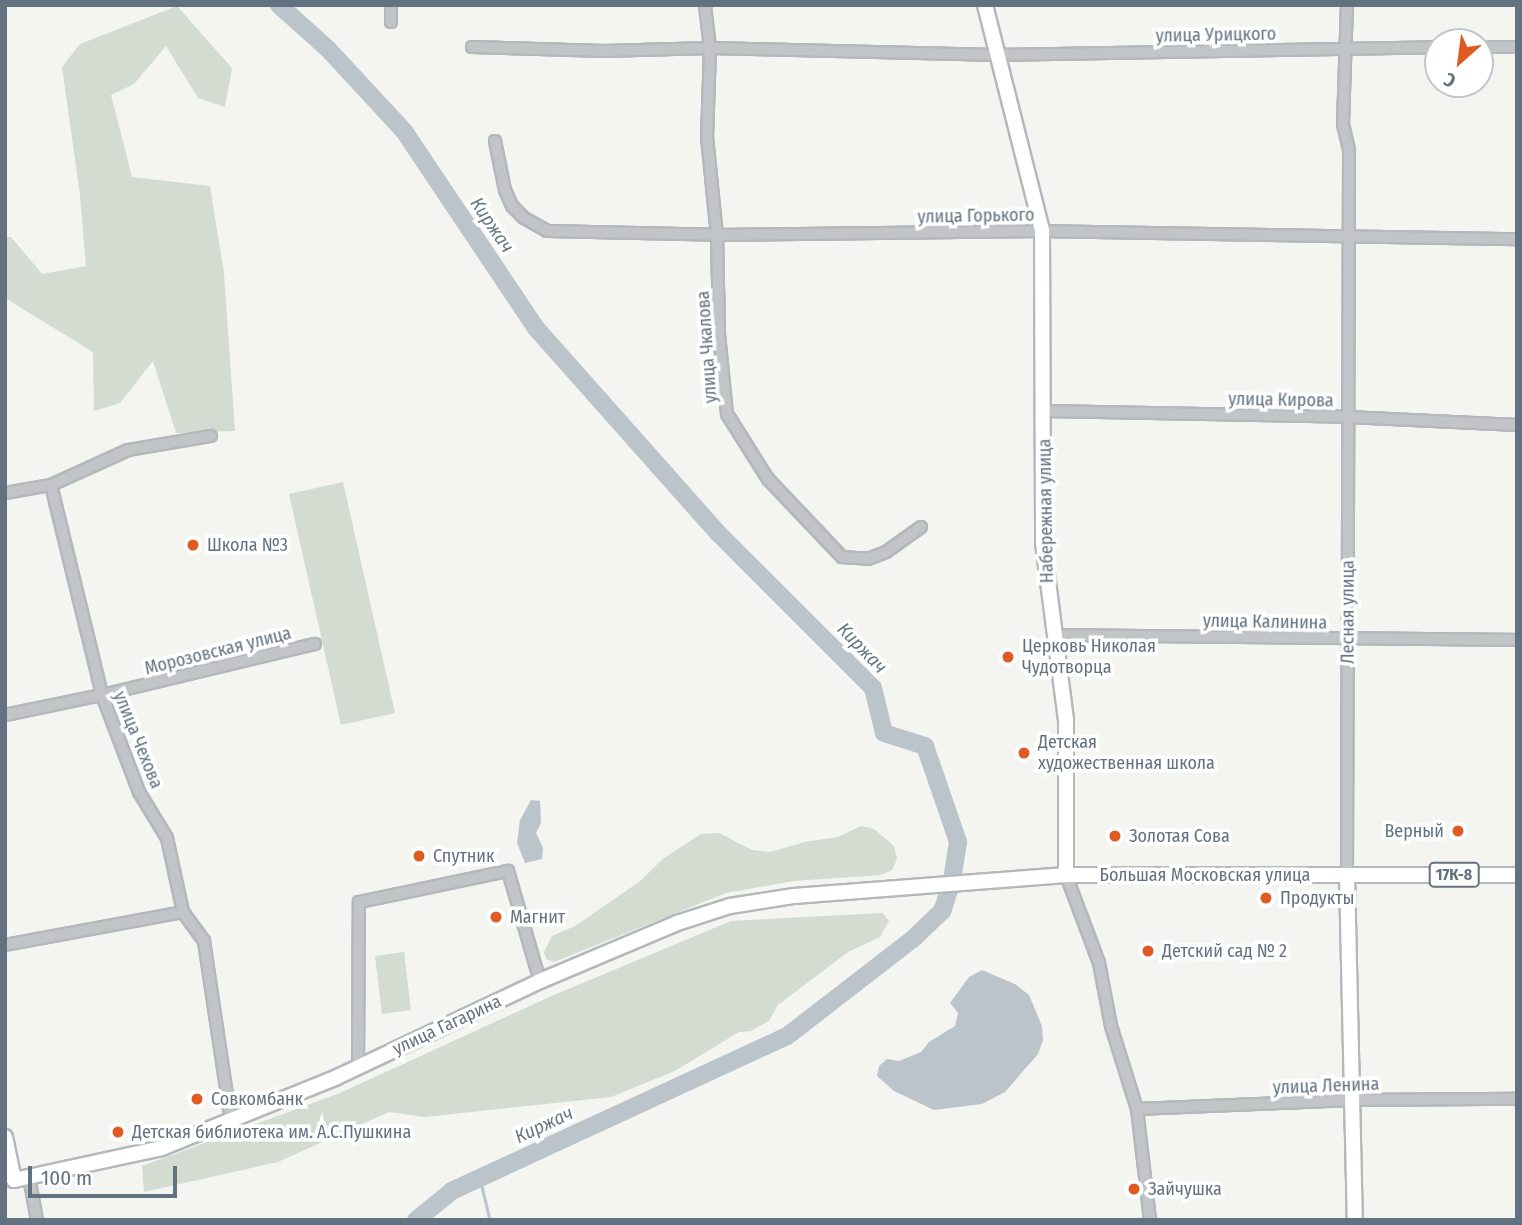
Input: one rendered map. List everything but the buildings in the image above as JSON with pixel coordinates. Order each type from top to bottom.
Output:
[{"type":"main road","name":"Набережная улица","points":[[985,5],[1042,231],[1045,411],[1043,543],[1066,719],[1066,875]]},
{"type":"main road","name":"Лесная улица","points":[[1347,874],[1354,1100],[1354,1220]]},
{"type":"main road","name":"Большая Московская улица","points":[[893,890],[1066,875],[1517,875]]},
{"type":"main road","name":"улица Гагарина","points":[[16,1180],[162,1148],[231,1122],[358,1067],[540,981],[677,923],[730,906],[794,896],[893,890]]},
{"type":"main road","points":[[5,1137],[16,1180]]},
{"type":"street","points":[[391,5],[391,22]]},
{"type":"street","name":"улица Чкалова","points":[[705,5],[710,48],[708,137],[717,235],[719,334],[727,414],[768,480],[842,557],[868,559],[886,552],[921,527]]},
{"type":"street","name":"Лесная улица","points":[[1347,5],[1343,124],[1349,150],[1347,874]]},
{"type":"street","name":"улица Урицкого","points":[[472,47],[604,51],[710,48],[996,55],[1424,47]]},
{"type":"street","points":[[1494,47],[1517,47]]},
{"type":"street","name":"улица Горького","points":[[495,141],[505,190],[512,206],[524,218],[547,231],[717,235],[1042,231],[1517,239]]},
{"type":"street","name":"улица Кирова","points":[[1045,411],[1348,417],[1517,425]]},
{"type":"street","points":[[5,493],[51,485],[128,450],[211,436]]},
{"type":"street","name":"улица Чехова","points":[[51,485],[102,695],[139,792],[167,838],[183,912],[204,941],[231,1122]]},
{"type":"street","name":"улица Калинина","points":[[1054,635],[1517,640]]},
{"type":"street","name":"Морозовская улица","points":[[5,715],[102,695],[315,644]]},
{"type":"street","points":[[358,1067],[359,902],[508,870],[540,981]]},
{"type":"street","name":"Набережная улица","points":[[1066,875],[1099,963],[1111,1026],[1137,1109],[1150,1220]]},
{"type":"street","points":[[5,945],[183,912]]},
{"type":"street","name":"улица Ленина","points":[[1137,1109],[1354,1100],[1517,1099]]},
{"type":"street","points":[[16,1180],[37,1220]]},
{"type":"shaded area","points":[[177,6],[232,68],[225,107],[198,98],[166,46],[134,84],[111,95],[132,177],[210,186],[224,273],[235,431],[176,433],[153,361],[120,403],[94,411],[93,352],[5,298],[5,237],[11,237],[42,274],[86,266],[80,195],[62,67],[80,44]]},
{"type":"shaded area","points":[[343,482],[395,713],[341,725],[289,494]]},
{"type":"shaded area","points":[[531,800],[540,801],[541,823],[536,833],[543,848],[542,859],[525,863],[517,843],[520,820]]},
{"type":"shaded area","points":[[861,826],[874,829],[894,846],[897,859],[892,870],[881,875],[794,881],[726,893],[554,962],[546,959],[544,952],[552,936],[575,926],[639,882],[664,858],[701,834],[719,833],[752,850],[770,852],[805,842],[838,837]]},
{"type":"shaded area","points":[[882,913],[889,921],[880,937],[848,952],[778,1005],[769,1021],[751,1031],[739,1032],[675,1071],[611,1097],[425,1117],[389,1112],[278,1162],[144,1192],[142,1166],[340,1093],[547,998],[731,921]]},
{"type":"shaded area","points":[[404,952],[411,1010],[382,1014],[375,956]]},
{"type":"shaded area","points":[[982,970],[1015,984],[1029,995],[1042,1026],[1043,1040],[1038,1054],[1005,1092],[982,1104],[934,1110],[894,1091],[877,1076],[879,1066],[887,1059],[899,1061],[921,1052],[929,1042],[955,1026],[958,1013],[950,1003],[969,977]]},
{"type":"waterway","name":"Киржач","points":[[279,5],[328,49],[404,131],[535,327],[718,533],[873,688],[884,733],[925,746],[958,842],[952,881],[942,911],[914,938],[787,1036],[452,1191],[416,1220]]},
{"type":"waterway","points":[[480,1178],[490,1220]]},
{"type":"place","name":"Школа №3","points":[[193,545]]},
{"type":"place","name":"Церковь Николая Чудотворца","points":[[1008,657]]},
{"type":"place","name":"Детская художественная школа","points":[[1024,753]]},
{"type":"place","name":"Верный","points":[[1458,831]]},
{"type":"place","name":"Золотая Сова","points":[[1115,836]]},
{"type":"place","name":"Спутник","points":[[419,856]]},
{"type":"place","name":"Продукты","points":[[1266,898]]},
{"type":"place","name":"Магнит","points":[[496,917]]},
{"type":"place","name":"Детский сад № 2","points":[[1148,951]]},
{"type":"place","name":"Совкомбанк","points":[[197,1099]]},
{"type":"place","name":"Детская библиотека им. А.С.Пушкина","points":[[118,1132]]},
{"type":"place","name":"Зайчушка","points":[[1134,1189]]}]
